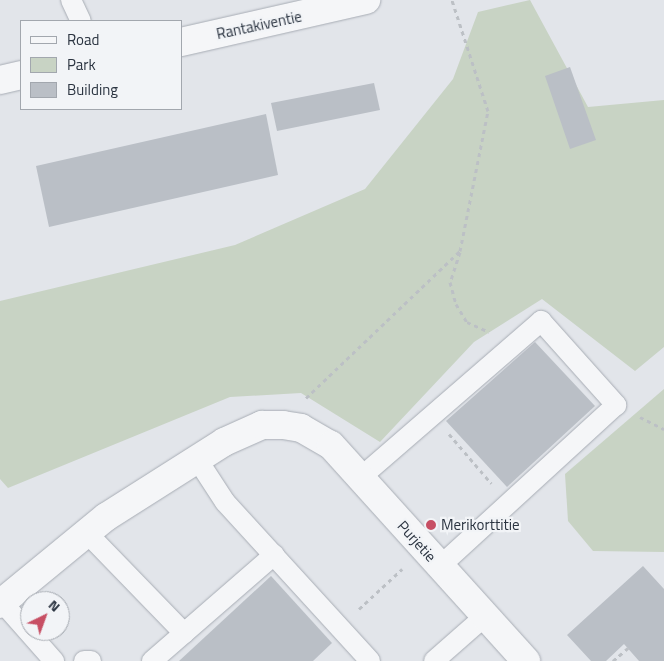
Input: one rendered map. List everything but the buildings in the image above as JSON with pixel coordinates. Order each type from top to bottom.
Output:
[{"type":"street","name":"Rantakiventie","points":[[182,42],[323,5],[366,0]]},
{"type":"street","points":[[0,80],[20,75]]},
{"type":"street","points":[[1,603],[86,532],[240,432],[262,425],[301,417]]},
{"type":"street","name":"Purjetie","points":[[301,417],[332,445],[526,661]]},
{"type":"lane","points":[[71,0],[81,20]]},
{"type":"lane","points":[[360,478],[541,321],[616,405],[440,566]]},
{"type":"lane","points":[[197,459],[225,502],[370,661]]},
{"type":"lane","points":[[86,532],[184,633]]},
{"type":"lane","points":[[152,661],[274,555]]},
{"type":"lane","points":[[1,603],[54,661]]},
{"type":"lane","points":[[434,661],[485,616]]},
{"type":"lane","points":[[84,661],[91,661]]},
{"type":"path","points":[[452,0],[488,111],[460,251],[450,282],[456,304],[467,322],[493,334],[526,334]]},
{"type":"path","points":[[301,417],[460,251]]},
{"type":"path","points":[[433,415],[508,504]]},
{"type":"path","points":[[339,627],[407,565]]},
{"type":"path","points":[[613,661],[628,648]]},
{"type":"green space","points":[[530,0],[588,107],[664,100],[664,347],[635,371],[542,299],[474,342],[380,442],[301,393],[230,397],[8,488],[0,479],[0,301],[235,245],[365,189],[453,79],[478,12]]},
{"type":"green space","points":[[664,389],[664,552],[593,551],[568,521],[565,474]]},
{"type":"place","name":"Merikorttitie","points":[[431,525]]}]
